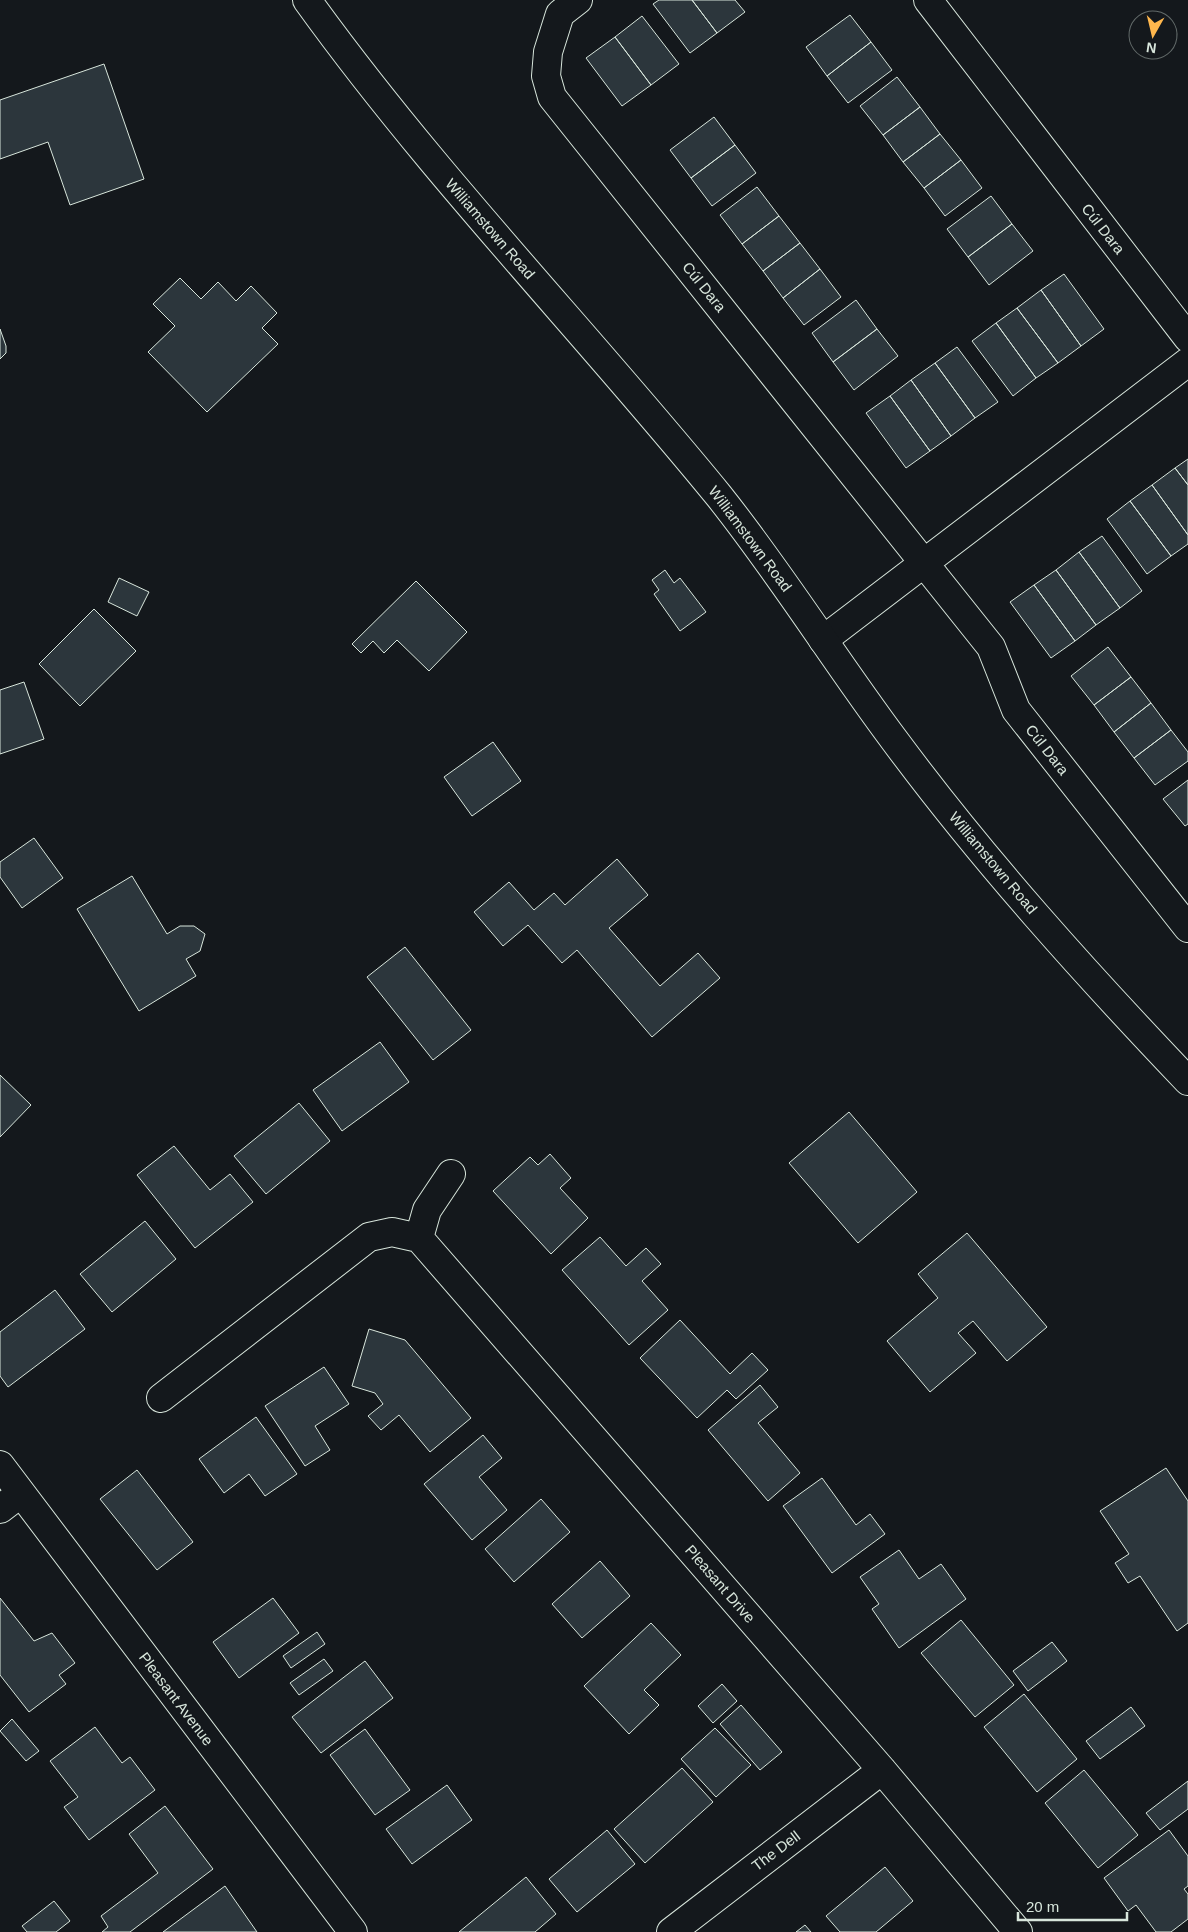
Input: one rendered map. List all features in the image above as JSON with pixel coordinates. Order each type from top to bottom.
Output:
[{"type":"street","name":"Williamstown Road","points":[[307,0],[356,66],[441,172],[719,496],[778,574],[897,744],[962,827],[1092,978],[1188,1081]]},
{"type":"street","name":"Cúl Dara","points":[[578,0],[560,14],[548,52],[546,76],[552,98],[991,647],[1016,710],[1188,928]]},
{"type":"street","name":"Cúl Dara","points":[[928,0],[1188,338]]},
{"type":"street","points":[[823,640],[1188,362]]},
{"type":"street","points":[[161,1398],[369,1237],[392,1232],[419,1238],[427,1210],[451,1174]]},
{"type":"street","name":"Pleasant Drive","points":[[419,1238],[882,1770],[1018,1932]]},
{"type":"street","name":"Pleasant Avenue","points":[[0,1464],[10,1501],[353,1932]]},
{"type":"street","name":"The Dell","points":[[671,1932],[882,1770]]},
{"type":"building","points":[[659,0],[692,0],[717,33],[690,53],[653,4]]},
{"type":"building","points":[[692,0],[735,0],[745,12],[717,33]]},
{"type":"building","points":[[850,15],[871,42],[827,76],[806,47]]},
{"type":"building","points":[[642,16],[679,64],[651,85],[615,37]]},
{"type":"building","points":[[615,37],[651,85],[622,106],[586,58]]},
{"type":"building","points":[[871,42],[892,70],[848,103],[827,76]]},
{"type":"building","points":[[104,64],[144,179],[70,205],[48,142],[0,159],[0,100]]},
{"type":"building","points":[[897,77],[920,107],[883,135],[860,106]]},
{"type":"building","points":[[920,107],[940,134],[903,162],[883,135]]},
{"type":"building","points":[[714,117],[735,145],[691,178],[670,150]]},
{"type":"building","points":[[940,134],[961,160],[924,188],[903,162]]},
{"type":"building","points":[[735,145],[756,173],[712,206],[691,178]]},
{"type":"building","points":[[961,160],[982,188],[945,216],[924,188]]},
{"type":"building","points":[[757,187],[779,216],[742,244],[720,215]]},
{"type":"building","points":[[991,196],[1012,224],[968,257],[947,229]]},
{"type":"building","points":[[779,216],[800,243],[763,271],[742,244]]},
{"type":"building","points":[[1012,224],[1033,251],[989,285],[968,257]]},
{"type":"building","points":[[800,243],[820,269],[783,298],[763,271]]},
{"type":"building","points":[[820,269],[841,297],[804,325],[783,298]]},
{"type":"building","points":[[1064,274],[1104,329],[1081,346],[1041,290]]},
{"type":"building","points":[[180,278],[201,299],[218,282],[236,301],[251,286],[277,313],[262,328],[278,344],[207,412],[148,352],[175,326],[153,304]]},
{"type":"building","points":[[1041,290],[1081,346],[1058,363],[1017,308]]},
{"type":"building","points":[[856,300],[877,329],[833,362],[812,333]]},
{"type":"building","points":[[1017,308],[1058,363],[1036,378],[996,323]]},
{"type":"building","points":[[996,323],[1036,378],[1013,396],[972,341]]},
{"type":"building","points":[[0,329],[6,346],[6,353],[0,359]]},
{"type":"building","points":[[877,329],[898,356],[854,390],[833,362]]},
{"type":"building","points":[[957,347],[998,402],[975,418],[935,363]]},
{"type":"building","points":[[935,363],[975,418],[951,436],[911,380]]},
{"type":"building","points":[[911,380],[951,436],[930,451],[890,396]]},
{"type":"building","points":[[890,396],[930,451],[906,468],[866,413]]},
{"type":"building","points":[[1188,459],[1188,485],[1175,468]]},
{"type":"building","points":[[1175,468],[1188,485],[1188,535],[1152,485]]},
{"type":"building","points":[[1152,485],[1188,535],[1188,544],[1171,556],[1130,501]]},
{"type":"building","points":[[1130,501],[1171,556],[1147,574],[1107,519]]},
{"type":"building","points":[[1102,536],[1142,591],[1120,608],[1079,552]]},
{"type":"building","points":[[1079,552],[1120,608],[1096,625],[1056,570]]},
{"type":"building","points":[[665,570],[674,583],[680,578],[706,612],[680,631],[654,594],[659,590],[652,580]]},
{"type":"building","points":[[1056,570],[1096,625],[1075,641],[1034,585]]},
{"type":"building","points":[[119,578],[149,592],[137,616],[108,602]]},
{"type":"building","points":[[416,581],[467,632],[429,671],[397,640],[384,653],[373,641],[361,653],[352,644]]},
{"type":"building","points":[[1034,585],[1075,641],[1051,658],[1010,602]]},
{"type":"building","points":[[94,609],[136,651],[80,706],[39,664]]},
{"type":"building","points":[[1108,647],[1131,677],[1094,705],[1071,676]]},
{"type":"building","points":[[1131,677],[1151,703],[1114,732],[1094,705]]},
{"type":"building","points":[[24,682],[44,739],[0,754],[0,690]]},
{"type":"building","points":[[1151,703],[1171,730],[1134,758],[1114,732]]},
{"type":"building","points":[[1171,730],[1188,752],[1188,761],[1155,785],[1134,758]]},
{"type":"building","points":[[493,742],[521,781],[472,816],[444,777]]},
{"type":"building","points":[[1188,780],[1188,824],[1185,826],[1163,799]]},
{"type":"building","points":[[34,838],[63,878],[22,908],[0,877],[0,862]]},
{"type":"building","points":[[617,859],[648,895],[609,928],[660,986],[698,953],[720,978],[652,1037],[577,950],[562,963],[528,925],[503,946],[474,912],[509,882],[534,910],[554,893],[565,905]]},
{"type":"building","points":[[132,876],[167,934],[180,926],[194,926],[205,934],[200,951],[186,959],[196,976],[139,1011],[77,909]]},
{"type":"building","points":[[405,947],[471,1030],[433,1060],[367,977]]},
{"type":"building","points":[[380,1042],[409,1082],[342,1131],[313,1090]]},
{"type":"building","points":[[0,1075],[31,1105],[0,1137]]},
{"type":"building","points":[[299,1103],[330,1141],[266,1194],[234,1156]]},
{"type":"building","points":[[849,1112],[917,1192],[858,1243],[789,1163]]},
{"type":"building","points":[[174,1146],[210,1190],[230,1174],[253,1202],[195,1248],[137,1175]]},
{"type":"building","points":[[550,1154],[571,1178],[560,1188],[588,1218],[551,1254],[493,1191],[530,1157],[538,1165]]},
{"type":"building","points":[[145,1221],[176,1259],[112,1312],[80,1274]]},
{"type":"building","points":[[967,1233],[1047,1327],[1007,1361],[973,1321],[958,1333],[976,1353],[930,1392],[887,1341],[938,1298],[918,1274]]},
{"type":"building","points":[[600,1237],[626,1266],[646,1248],[661,1264],[642,1281],[668,1310],[629,1345],[562,1270]]},
{"type":"building","points":[[55,1290],[85,1329],[8,1387],[0,1376],[0,1332]]},
{"type":"building","points":[[680,1320],[730,1374],[752,1353],[768,1370],[736,1399],[727,1390],[697,1418],[640,1358]]},
{"type":"building","points":[[369,1329],[405,1340],[471,1418],[430,1452],[399,1415],[381,1430],[368,1416],[383,1404],[375,1393],[352,1386]]},
{"type":"building","points":[[324,1367],[349,1404],[315,1426],[330,1450],[305,1466],[265,1406]]},
{"type":"building","points":[[760,1385],[778,1407],[758,1423],[800,1473],[768,1501],[708,1430]]},
{"type":"building","points":[[256,1417],[297,1474],[265,1496],[249,1474],[224,1493],[199,1459]]},
{"type":"building","points":[[483,1435],[502,1458],[479,1477],[507,1510],[472,1540],[424,1484]]},
{"type":"building","points":[[1166,1468],[1188,1501],[1188,1623],[1177,1631],[1140,1576],[1128,1583],[1115,1563],[1129,1554],[1100,1511]]},
{"type":"building","points":[[137,1470],[193,1542],[157,1570],[100,1499]]},
{"type":"building","points":[[822,1478],[856,1525],[870,1514],[885,1534],[832,1573],[783,1506]]},
{"type":"building","points":[[541,1499],[570,1532],[514,1582],[485,1549]]},
{"type":"building","points":[[899,1550],[919,1579],[941,1564],[966,1599],[899,1648],[872,1609],[879,1604],[860,1577]]},
{"type":"building","points":[[600,1561],[630,1596],[582,1638],[552,1604]]},
{"type":"building","points":[[0,1598],[34,1641],[52,1633],[75,1663],[59,1675],[66,1684],[29,1712],[0,1675]]},
{"type":"building","points":[[273,1598],[299,1633],[239,1678],[213,1642]]},
{"type":"building","points":[[961,1620],[1014,1685],[975,1717],[921,1653]]},
{"type":"building","points":[[651,1623],[681,1655],[644,1690],[659,1705],[629,1734],[584,1686]]},
{"type":"building","points":[[317,1632],[325,1644],[291,1668],[283,1656]]},
{"type":"building","points":[[1052,1642],[1067,1661],[1028,1691],[1013,1671]]},
{"type":"building","points":[[324,1659],[333,1671],[299,1695],[290,1683]]},
{"type":"building","points":[[365,1661],[393,1698],[321,1753],[292,1717]]},
{"type":"building","points":[[722,1684],[737,1701],[713,1723],[698,1706]]},
{"type":"building","points":[[1024,1694],[1077,1759],[1037,1792],[984,1727]]},
{"type":"building","points":[[741,1705],[782,1752],[760,1770],[720,1724]]},
{"type":"building","points":[[1131,1707],[1145,1726],[1100,1759],[1086,1741]]},
{"type":"building","points":[[12,1719],[39,1751],[26,1761],[0,1731]]},
{"type":"building","points":[[95,1727],[122,1763],[130,1757],[155,1790],[89,1840],[64,1807],[78,1797],[50,1761]]},
{"type":"building","points":[[715,1728],[751,1765],[716,1797],[681,1759]]},
{"type":"building","points":[[365,1729],[410,1790],[375,1815],[330,1755]]},
{"type":"building","points":[[682,1768],[713,1802],[645,1863],[614,1829]]},
{"type":"building","points":[[1084,1770],[1138,1835],[1098,1868],[1045,1803]]},
{"type":"building","points":[[1188,1781],[1188,1809],[1160,1830],[1146,1813]]},
{"type":"building","points":[[447,1785],[472,1820],[412,1864],[386,1829]]},
{"type":"building","points":[[165,1806],[213,1869],[130,1932],[102,1932],[108,1927],[101,1916],[158,1873],[129,1834]]},
{"type":"building","points":[[607,1830],[635,1864],[577,1912],[549,1879]]},
{"type":"building","points":[[1169,1830],[1188,1856],[1188,1886],[1184,1889],[1188,1894],[1188,1919],[1171,1932],[1156,1932],[1136,1905],[1128,1911],[1104,1878]]},
{"type":"building","points":[[885,1867],[913,1901],[876,1932],[840,1932],[826,1916]]},
{"type":"building","points":[[526,1877],[556,1914],[535,1932],[459,1932]]},
{"type":"building","points":[[225,1886],[257,1932],[163,1932]]},
{"type":"building","points":[[54,1901],[70,1921],[56,1932],[27,1932],[22,1926]]},
{"type":"building","points":[[805,1925],[811,1932],[796,1932]]}]
